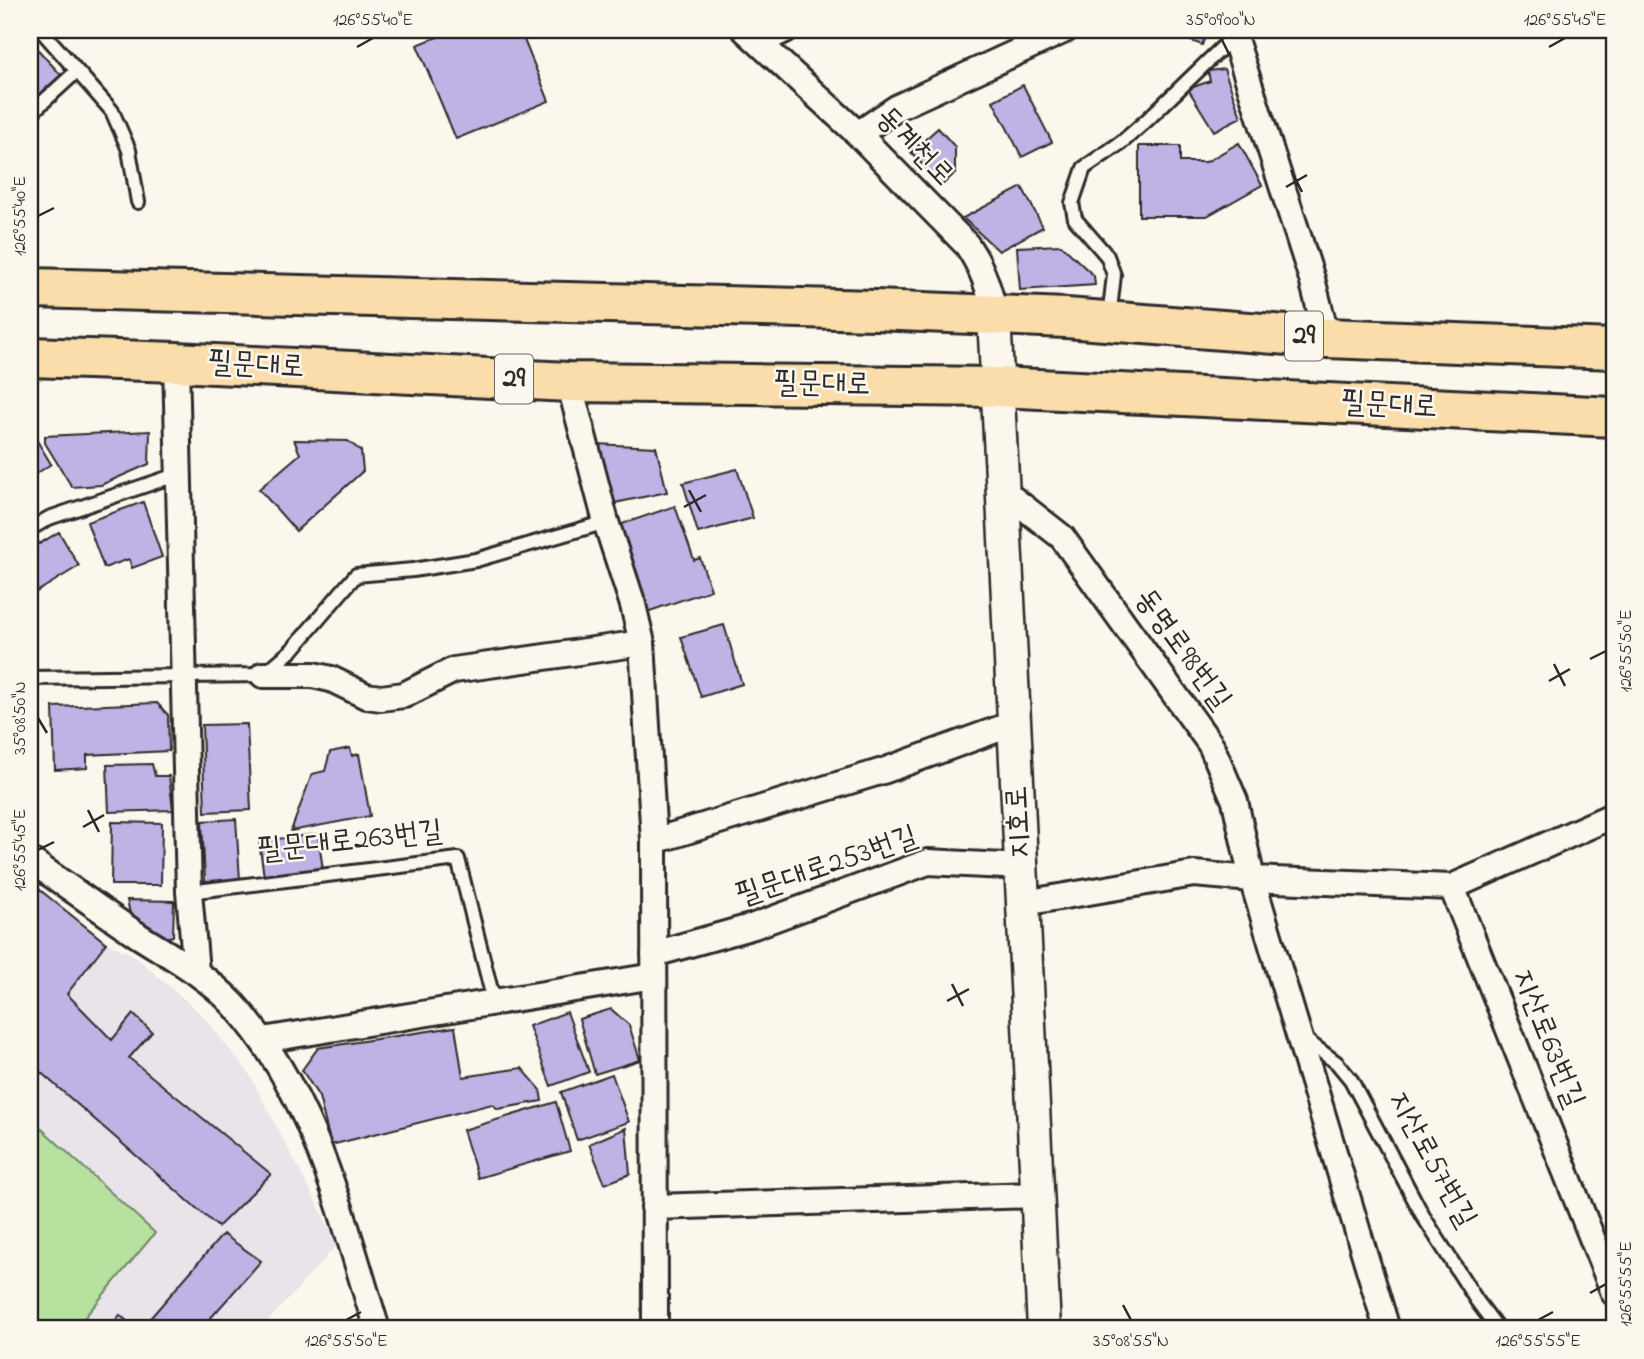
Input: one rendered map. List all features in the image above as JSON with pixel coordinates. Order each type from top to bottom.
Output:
[{"type":"main road","name":"29","points":[[30,288],[994,315],[1327,338],[1614,349]]},
{"type":"main road","name":"필문대로","points":[[30,358],[176,362],[569,382],[998,387],[1614,417]]},
{"type":"street","name":"동계천로","points":[[753,36],[785,30]]},
{"type":"street","points":[[858,134],[898,107],[1065,30]]},
{"type":"street","points":[[1233,33],[1312,279],[1327,338]]},
{"type":"street","name":"동계천로","points":[[753,36],[858,134],[967,245],[981,266],[991,292],[994,315]]},
{"type":"street","name":"지호로","points":[[994,315],[1044,1329]]},
{"type":"street","points":[[176,362],[189,892],[196,971]]},
{"type":"street","points":[[569,382],[642,643],[654,841],[655,1329]]},
{"type":"street","name":"동명로98번길","points":[[1003,491],[1062,537],[1211,745],[1235,801],[1252,880]]},
{"type":"street","points":[[263,675],[313,675],[331,679],[366,696],[381,698],[404,695],[454,670],[642,643]]},
{"type":"street","points":[[654,841],[886,769],[1015,723]]},
{"type":"street","points":[[1024,903],[1194,874],[1252,880],[1452,887],[1614,815]]},
{"type":"street","points":[[30,860],[139,936],[196,971],[233,1003],[263,1040],[297,1099],[320,1150],[377,1329]]},
{"type":"street","name":"필문대로253번길","points":[[654,965],[928,862],[1023,867]]},
{"type":"street","points":[[1252,880],[1387,1329]]},
{"type":"street","name":"지산로63번길","points":[[1452,887],[1614,1293]]},
{"type":"street","points":[[263,1040],[494,1002],[654,965]]},
{"type":"street","points":[[653,1207],[1037,1195]]},
{"type":"lane","points":[[41,30],[112,111],[129,150],[138,202]]},
{"type":"lane","points":[[1108,321],[1114,275],[1107,256],[1075,219],[1072,203],[1084,168],[1122,142],[1146,121],[1233,33]]},
{"type":"lane","points":[[30,114],[77,71]]},
{"type":"lane","points":[[30,530],[50,518],[179,474]]},
{"type":"lane","points":[[30,678],[263,675],[292,650],[356,575],[413,570],[476,560],[606,522]]},
{"type":"lane","name":"필문대로263번길","points":[[189,892],[458,859],[494,1002]]},
{"type":"lane","name":"지산로57번길","points":[[1297,1033],[1337,1063],[1351,1080],[1423,1216],[1477,1301],[1499,1329]]},
{"type":"shaded area","points":[[30,882],[106,943],[133,955],[201,1014],[248,1072],[338,1244],[261,1329],[30,1329]]},
{"type":"green space","points":[[30,1118],[155,1233],[75,1329],[30,1329]]},
{"type":"building","points":[[455,30],[520,30],[549,101],[456,139],[417,45]]},
{"type":"building","points":[[1162,30],[1208,30],[1202,45]]},
{"type":"building","points":[[31,42],[61,75],[33,101],[30,97]]},
{"type":"building","points":[[1224,69],[1241,117],[1214,131],[1188,89],[1210,81],[1208,71]]},
{"type":"building","points":[[1023,85],[1052,142],[1022,157],[993,101]]},
{"type":"building","points":[[938,128],[955,147],[955,173],[941,186],[911,152]]},
{"type":"building","points":[[1239,143],[1262,185],[1207,216],[1139,216],[1139,146],[1180,146],[1180,162],[1206,162]]},
{"type":"building","points":[[1022,187],[1043,227],[999,251],[963,218]]},
{"type":"building","points":[[1061,245],[1094,276],[1095,285],[1020,290],[1017,247]]},
{"type":"building","points":[[30,429],[51,464],[30,478]]},
{"type":"building","points":[[150,431],[149,464],[101,485],[72,487],[45,443],[45,436]]},
{"type":"building","points":[[294,440],[348,441],[361,451],[363,471],[296,531],[259,489],[300,454]]},
{"type":"building","points":[[595,444],[656,447],[667,492],[610,504]]},
{"type":"building","points":[[737,469],[753,518],[698,533],[683,483]]},
{"type":"building","points":[[143,502],[162,557],[132,568],[129,559],[104,568],[87,522]]},
{"type":"building","points":[[675,506],[694,560],[700,558],[711,590],[647,612],[616,526]]},
{"type":"building","points":[[59,532],[79,566],[30,596],[30,537],[34,534],[39,544]]},
{"type":"building","points":[[724,625],[742,684],[701,697],[681,637]]},
{"type":"building","points":[[157,703],[168,715],[169,751],[87,755],[87,768],[55,770],[53,707]]},
{"type":"building","points":[[247,724],[251,810],[205,812],[202,725]]},
{"type":"building","points":[[350,748],[352,756],[359,754],[370,816],[291,831],[312,774],[325,771],[330,752]]},
{"type":"building","points":[[152,764],[155,776],[169,776],[173,810],[109,812],[107,765]]},
{"type":"building","points":[[236,819],[240,880],[205,881],[202,821]]},
{"type":"building","points":[[112,822],[162,823],[161,885],[111,885]]},
{"type":"building","points":[[318,834],[323,870],[264,877],[259,841]]},
{"type":"building","points":[[30,882],[106,943],[67,994],[112,1040],[133,1014],[152,1032],[129,1058],[271,1174],[218,1227],[30,1063]]},
{"type":"building","points":[[127,900],[174,901],[173,936],[157,940],[132,923]]},
{"type":"building","points":[[611,1009],[629,1025],[640,1060],[595,1074],[579,1019]]},
{"type":"building","points":[[567,1012],[589,1072],[551,1086],[529,1026]]},
{"type":"building","points":[[455,1027],[463,1077],[522,1068],[540,1089],[542,1101],[498,1109],[492,1104],[331,1145],[319,1097],[302,1070],[318,1048]]},
{"type":"building","points":[[612,1074],[629,1122],[577,1140],[561,1092]]},
{"type":"building","points":[[556,1102],[570,1151],[478,1178],[463,1130]]},
{"type":"building","points":[[626,1128],[630,1174],[605,1184],[589,1144]]},
{"type":"building","points":[[223,1234],[261,1261],[201,1329],[152,1329],[146,1323]]},
{"type":"building","points":[[120,1315],[136,1329],[109,1329]]}]
